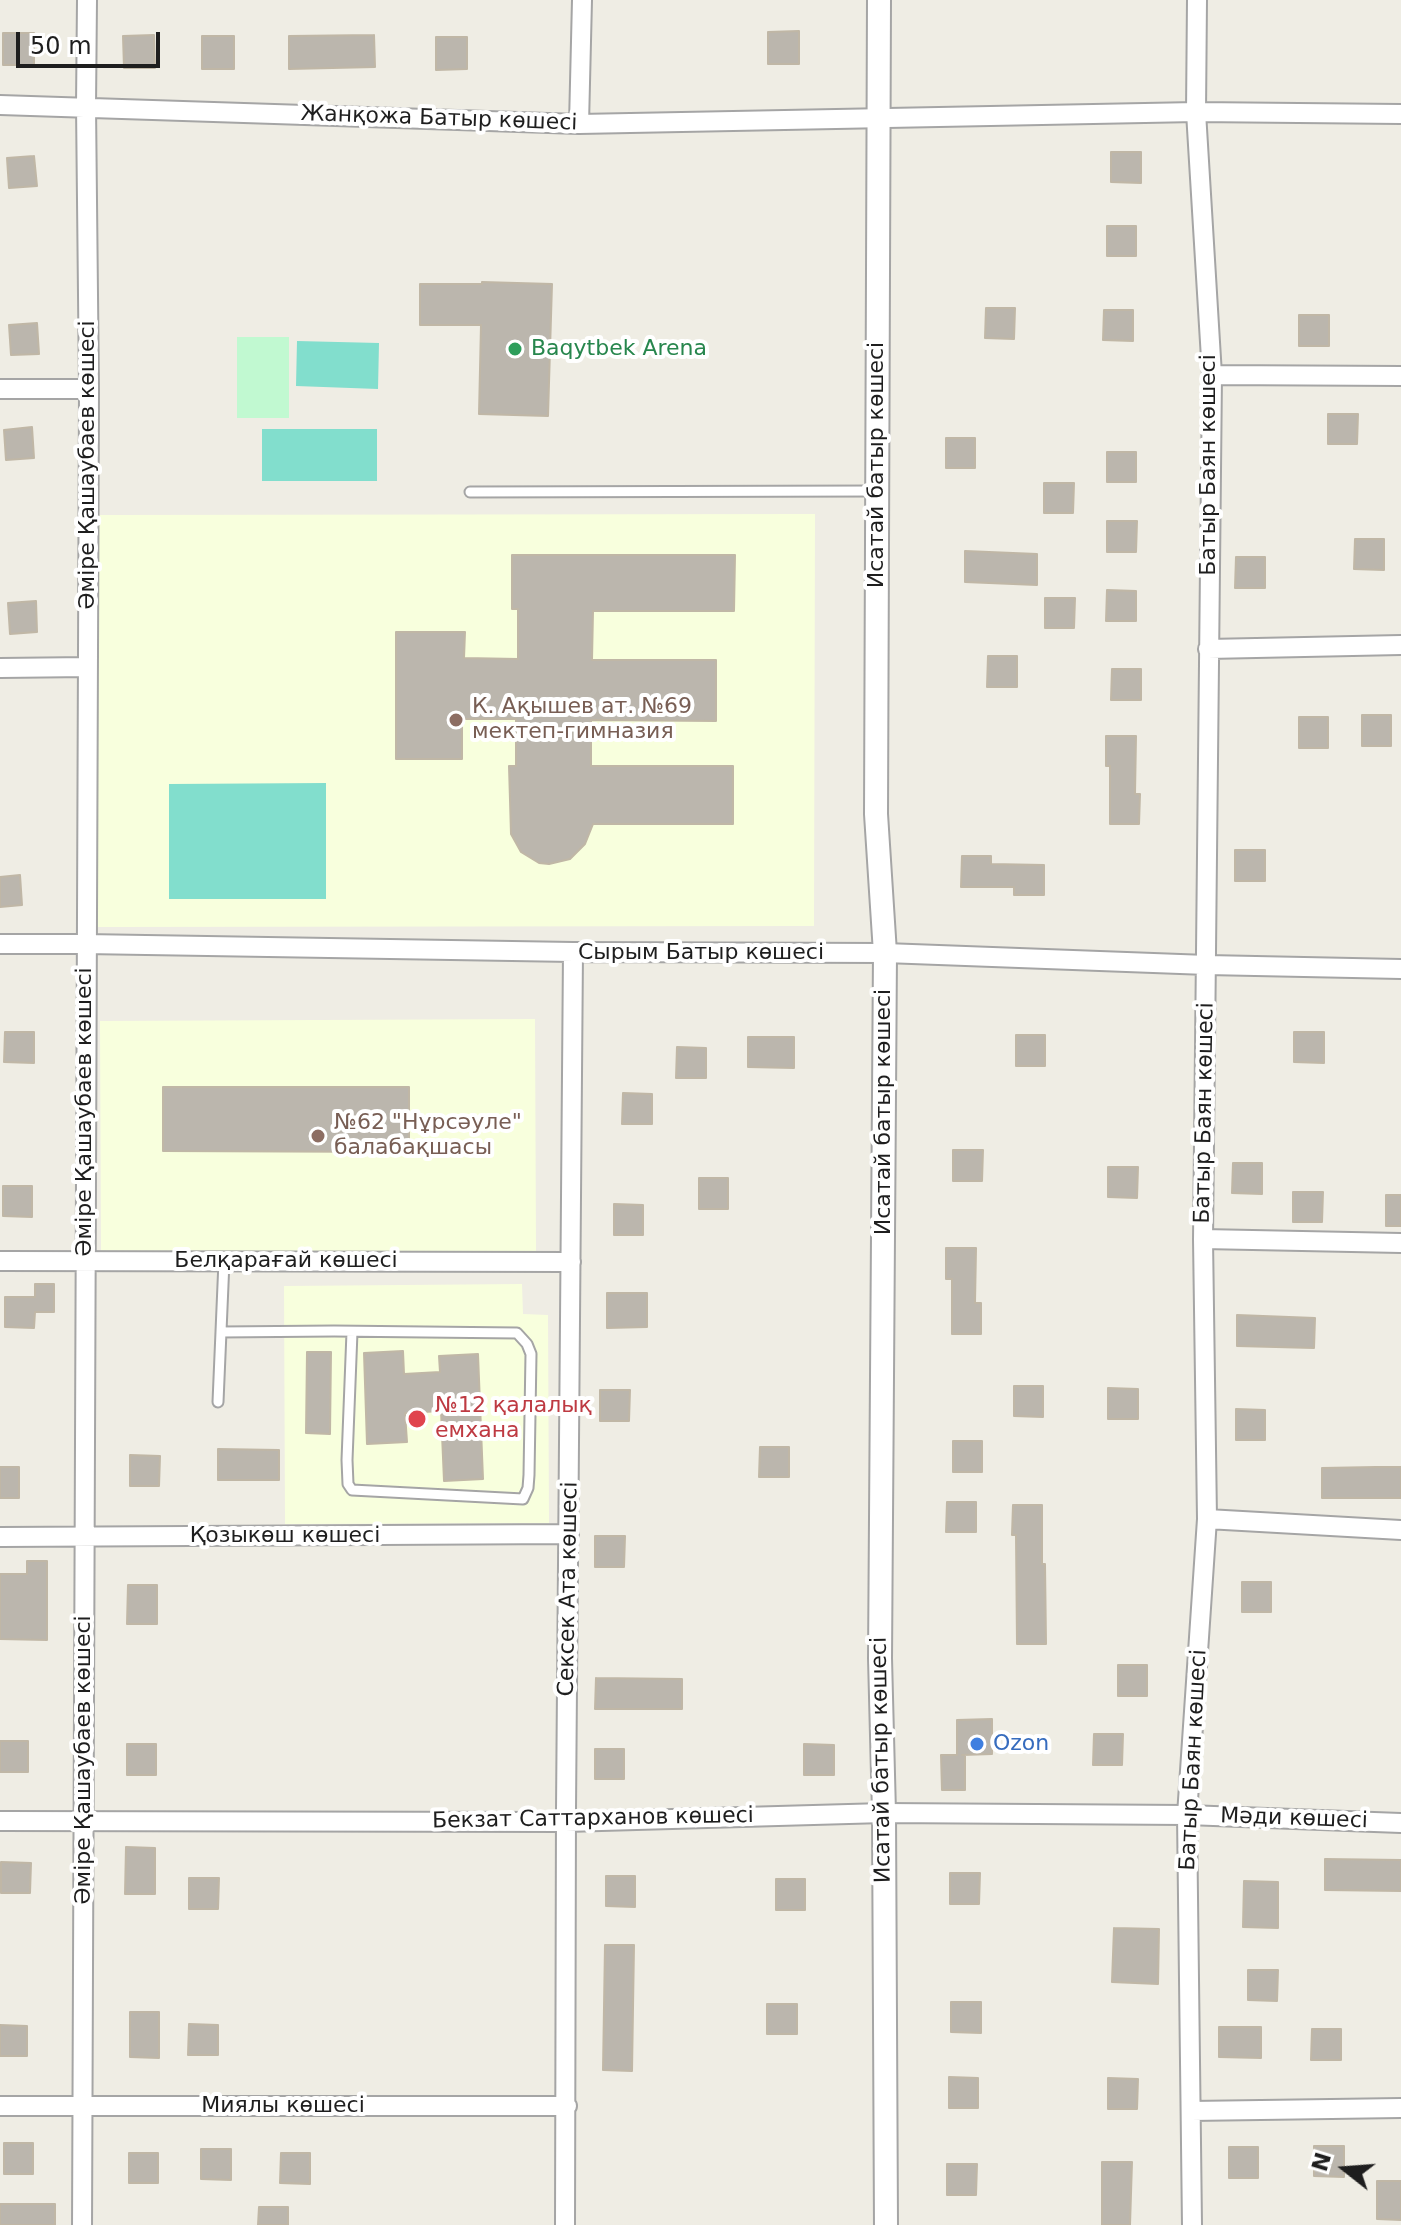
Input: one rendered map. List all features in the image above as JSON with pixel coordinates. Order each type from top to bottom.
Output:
[{"type":"street","name":"Әміре Қашаубаев көшесі","points":[[82,2225],[89,389],[87,0]]},
{"type":"street","points":[[579,124],[582,0]]},
{"type":"street","name":"Исатай батыр көшесі","points":[[879,0],[876,814],[885,953],[880,1642],[886,2225]]},
{"type":"street","name":"Батыр Баян көшесі","points":[[1192,2225],[1187,1815],[1207,1519],[1203,1239],[1212,375],[1196,112],[1197,0]]},
{"type":"street","name":"Жанқожа Батыр көшесі","points":[[0,105],[579,124],[1196,112],[1401,114]]},
{"type":"street","points":[[1212,375],[1401,376]]},
{"type":"street","points":[[0,389],[89,389]]},
{"type":"street","points":[[1208,649],[1401,645]]},
{"type":"street","points":[[0,668],[88,667]]},
{"type":"street","name":"Сырым Батыр көшесі","points":[[0,944],[885,953],[1401,969]]},
{"type":"street","name":"Сексек Ата көшесі","points":[[565,2225],[573,952]]},
{"type":"street","points":[[1203,1239],[1401,1243]]},
{"type":"street","name":"Белқарағай көшесі","points":[[0,1261],[571,1262]]},
{"type":"street","points":[[1207,1519],[1401,1530]]},
{"type":"street","name":"Қозыкөш көшесі","points":[[0,1537],[569,1534]]},
{"type":"street","name":"Бекзат Саттарханов көшесі","points":[[0,1821],[566,1822],[884,1813],[1187,1815]]},
{"type":"street","name":"Мәди көшесі","points":[[1187,1815],[1401,1823]]},
{"type":"street","name":"Миялы көшесі","points":[[0,2106],[567,2106]]},
{"type":"street","points":[[1191,2111],[1401,2108]]},
{"type":"lane","points":[[470,492],[877,491]]},
{"type":"lane","points":[[218,1402],[224,1261]]},
{"type":"lane","points":[[221,1332],[352,1332],[517,1333],[531,1354],[529,1475],[523,1499],[352,1490],[348,1484],[347,1460],[352,1332]]},
{"type":"shaded area","points":[[237,337],[289,337],[289,418],[237,418]]},
{"type":"shaded area","points":[[297,341],[379,343],[378,389],[296,386]]},
{"type":"shaded area","points":[[262,429],[377,429],[377,481],[262,481]]},
{"type":"shaded area","name":"К. Ақышев ат. №69 мектеп-гимназия","points":[[815,514],[814,926],[98,927],[98,515]]},
{"type":"shaded area","points":[[326,783],[326,899],[169,899],[169,784]]},
{"type":"shaded area","name":"№62 \"Нұрсәуле\" балабақшасы","points":[[535,1019],[536,1251],[101,1253],[100,1021]]},
{"type":"shaded area","name":"№12 қалалық емхана","points":[[522,1284],[523,1314],[548,1315],[549,1523],[285,1524],[284,1286]]},
{"type":"building","points":[[799,31],[799,64],[768,64],[768,32]]},
{"type":"building","points":[[3,33],[34,33],[34,65],[3,65]]},
{"type":"building","points":[[154,35],[155,68],[124,68],[123,36]]},
{"type":"building","points":[[374,35],[375,67],[289,69],[289,36]]},
{"type":"building","points":[[202,36],[234,36],[234,69],[202,69]]},
{"type":"building","points":[[436,37],[467,37],[467,69],[436,70]]},
{"type":"building","points":[[1111,152],[1141,152],[1141,183],[1111,182]]},
{"type":"building","points":[[34,156],[37,186],[9,188],[7,158]]},
{"type":"building","points":[[1107,226],[1136,226],[1136,256],[1107,256]]},
{"type":"building","name":"Baqytbek Arena","points":[[420,284],[552,284],[548,416],[479,414],[481,325],[420,325]]},
{"type":"building","points":[[986,308],[1015,308],[1014,339],[985,338]]},
{"type":"building","points":[[1104,310],[1133,310],[1133,341],[1103,340]]},
{"type":"building","points":[[1299,315],[1329,315],[1329,346],[1299,346]]},
{"type":"building","points":[[37,323],[39,354],[11,355],[9,325]]},
{"type":"building","points":[[1328,414],[1358,414],[1357,444],[1328,444]]},
{"type":"building","points":[[32,427],[34,458],[6,460],[4,430]]},
{"type":"building","points":[[946,438],[975,438],[975,468],[946,468]]},
{"type":"building","points":[[1107,452],[1136,452],[1136,482],[1107,482]]},
{"type":"building","points":[[1044,483],[1074,483],[1073,513],[1044,513]]},
{"type":"building","points":[[1107,521],[1137,521],[1136,552],[1107,552]]},
{"type":"building","points":[[1355,539],[1384,539],[1384,570],[1354,569]]},
{"type":"building","points":[[965,551],[1037,554],[1037,585],[965,582]]},
{"type":"building","points":[[512,555],[735,555],[734,611],[593,611],[592,660],[716,660],[716,721],[591,720],[591,766],[733,766],[733,824],[593,824],[585,844],[570,859],[539,863],[521,852],[511,834],[509,766],[516,766],[516,719],[462,719],[462,759],[396,759],[396,632],[465,632],[464,658],[518,659],[518,609],[512,609]]},
{"type":"building","points":[[1236,557],[1265,557],[1265,588],[1235,588]]},
{"type":"building","points":[[1107,590],[1136,591],[1136,621],[1106,621]]},
{"type":"building","points":[[1045,598],[1075,598],[1074,628],[1045,628]]},
{"type":"building","points":[[36,601],[37,632],[10,634],[8,603]]},
{"type":"building","points":[[988,656],[1017,656],[1017,687],[987,687]]},
{"type":"building","points":[[1112,669],[1141,669],[1141,700],[1111,700]]},
{"type":"building","points":[[1362,715],[1391,715],[1391,746],[1362,746]]},
{"type":"building","points":[[1299,717],[1328,717],[1328,748],[1299,748]]},
{"type":"building","points":[[1106,736],[1136,736],[1135,794],[1140,794],[1139,824],[1110,824],[1110,766],[1106,766]]},
{"type":"building","points":[[1235,850],[1265,850],[1265,881],[1235,881]]},
{"type":"building","points":[[962,856],[991,856],[991,864],[1044,865],[1044,895],[1014,895],[1014,887],[961,887]]},
{"type":"building","points":[[20,875],[22,905],[0,907],[0,877]]},
{"type":"building","points":[[5,1032],[34,1032],[34,1063],[4,1062]]},
{"type":"building","points":[[1294,1032],[1324,1032],[1324,1063],[1294,1062]]},
{"type":"building","points":[[1016,1035],[1045,1035],[1045,1066],[1016,1066]]},
{"type":"building","points":[[748,1037],[794,1037],[794,1068],[748,1067]]},
{"type":"building","points":[[677,1047],[706,1048],[706,1078],[676,1078]]},
{"type":"building","points":[[163,1087],[409,1087],[409,1152],[163,1151]]},
{"type":"building","points":[[623,1093],[652,1094],[652,1124],[622,1124]]},
{"type":"building","points":[[953,1150],[983,1150],[982,1181],[953,1181]]},
{"type":"building","points":[[1233,1163],[1262,1163],[1262,1194],[1232,1193]]},
{"type":"building","points":[[1108,1167],[1138,1167],[1137,1198],[1108,1197]]},
{"type":"building","points":[[699,1178],[728,1178],[728,1209],[699,1209]]},
{"type":"building","points":[[3,1186],[32,1186],[32,1217],[3,1216]]},
{"type":"building","points":[[1293,1192],[1323,1192],[1322,1222],[1293,1222]]},
{"type":"building","points":[[1386,1195],[1401,1195],[1401,1226],[1386,1226]]},
{"type":"building","points":[[614,1204],[643,1205],[643,1235],[614,1235]]},
{"type":"building","points":[[946,1248],[976,1248],[975,1303],[981,1303],[981,1334],[952,1334],[952,1279],[946,1279]]},
{"type":"building","points":[[35,1284],[54,1284],[54,1312],[35,1312],[34,1328],[5,1327],[5,1297],[35,1297]]},
{"type":"building","points":[[607,1293],[647,1293],[647,1327],[607,1328]]},
{"type":"building","points":[[1237,1315],[1315,1318],[1314,1348],[1237,1346]]},
{"type":"building","points":[[403,1351],[404,1374],[440,1372],[439,1356],[478,1354],[483,1479],[444,1481],[441,1411],[405,1413],[407,1442],[367,1444],[364,1353]]},
{"type":"building","points":[[307,1352],[331,1352],[330,1434],[306,1433]]},
{"type":"building","points":[[1014,1386],[1043,1386],[1043,1417],[1014,1416]]},
{"type":"building","points":[[1108,1388],[1138,1389],[1138,1419],[1108,1419]]},
{"type":"building","points":[[600,1390],[630,1390],[629,1421],[600,1421]]},
{"type":"building","points":[[1236,1409],[1265,1410],[1265,1440],[1236,1440]]},
{"type":"building","points":[[953,1441],[982,1441],[982,1472],[953,1472]]},
{"type":"building","points":[[760,1447],[789,1447],[789,1477],[759,1477]]},
{"type":"building","points":[[218,1449],[279,1450],[279,1480],[218,1480]]},
{"type":"building","points":[[130,1455],[160,1456],[159,1486],[130,1486]]},
{"type":"building","points":[[0,1467],[19,1467],[19,1498],[0,1498]]},
{"type":"building","points":[[1401,1467],[1401,1498],[1322,1498],[1322,1468]]},
{"type":"building","points":[[947,1502],[976,1502],[976,1532],[946,1532]]},
{"type":"building","points":[[1013,1505],[1042,1505],[1046,1644],[1017,1644]]},
{"type":"building","points":[[595,1536],[625,1536],[624,1567],[595,1567]]},
{"type":"building","points":[[27,1561],[47,1561],[47,1640],[0,1639],[0,1574],[27,1574]]},
{"type":"building","points":[[1242,1582],[1271,1582],[1271,1612],[1242,1612]]},
{"type":"building","points":[[128,1585],[157,1585],[157,1624],[127,1624]]},
{"type":"building","points":[[1118,1665],[1147,1665],[1147,1696],[1118,1696]]},
{"type":"building","points":[[596,1678],[682,1679],[682,1709],[595,1709]]},
{"type":"building","points":[[992,1719],[992,1754],[962,1755],[965,1755],[965,1790],[942,1790],[941,1755],[957,1755],[957,1720]]},
{"type":"building","points":[[1094,1734],[1123,1734],[1122,1765],[1093,1765]]},
{"type":"building","points":[[0,1741],[28,1741],[28,1772],[0,1772]]},
{"type":"building","points":[[127,1744],[156,1744],[156,1775],[127,1775]]},
{"type":"building","points":[[804,1744],[834,1745],[834,1775],[804,1775]]},
{"type":"building","points":[[595,1749],[624,1749],[624,1779],[595,1779]]},
{"type":"building","points":[[126,1847],[155,1848],[155,1894],[125,1894]]},
{"type":"building","points":[[1325,1859],[1401,1860],[1401,1891],[1325,1890]]},
{"type":"building","points":[[1,1862],[31,1863],[30,1893],[1,1893]]},
{"type":"building","points":[[950,1873],[980,1873],[979,1904],[950,1904]]},
{"type":"building","points":[[606,1876],[635,1876],[635,1907],[606,1906]]},
{"type":"building","points":[[189,1878],[219,1878],[218,1909],[189,1909]]},
{"type":"building","points":[[776,1879],[805,1879],[805,1910],[776,1910]]},
{"type":"building","points":[[1244,1881],[1278,1882],[1278,1928],[1243,1927]]},
{"type":"building","points":[[1114,1928],[1159,1929],[1158,1984],[1112,1982]]},
{"type":"building","points":[[605,1945],[634,1945],[632,2071],[603,2070]]},
{"type":"building","points":[[1248,1970],[1278,1970],[1277,2001],[1248,2000]]},
{"type":"building","points":[[951,2002],[981,2002],[981,2033],[951,2032]]},
{"type":"building","points":[[767,2004],[797,2004],[797,2034],[767,2034]]},
{"type":"building","points":[[130,2012],[159,2012],[159,2058],[130,2057]]},
{"type":"building","points":[[189,2024],[218,2025],[218,2055],[188,2055]]},
{"type":"building","points":[[0,2025],[27,2026],[27,2056],[0,2056]]},
{"type":"building","points":[[1219,2027],[1261,2027],[1261,2058],[1219,2057]]},
{"type":"building","points":[[1312,2029],[1341,2029],[1341,2060],[1311,2060]]},
{"type":"building","points":[[949,2077],[978,2078],[978,2108],[949,2108]]},
{"type":"building","points":[[1108,2078],[1138,2079],[1137,2109],[1108,2109]]},
{"type":"building","points":[[4,2143],[33,2143],[33,2174],[4,2174]]},
{"type":"building","points":[[1314,2146],[1344,2146],[1344,2177],[1314,2176]]},
{"type":"building","points":[[1229,2147],[1258,2147],[1258,2178],[1229,2178]]},
{"type":"building","points":[[201,2149],[231,2149],[231,2180],[201,2179]]},
{"type":"building","points":[[129,2153],[158,2153],[158,2183],[129,2183]]},
{"type":"building","points":[[281,2153],[310,2153],[310,2184],[280,2183]]},
{"type":"building","points":[[1102,2162],[1132,2162],[1130,2225],[1102,2225]]},
{"type":"building","points":[[947,2164],[977,2164],[976,2195],[947,2195]]},
{"type":"building","points":[[1377,2181],[1401,2181],[1401,2220],[1377,2219]]},
{"type":"building","points":[[0,2204],[55,2204],[55,2225],[0,2225]]},
{"type":"building","points":[[259,2207],[288,2207],[288,2225],[258,2225]]},
{"type":"place","name":"Baqytbek Arena","points":[[515,349]]},
{"type":"place","name":"К. Ақышев ат. №69 мектеп-гимназия","points":[[456,720]]},
{"type":"place","name":"№62 \"Нұрсәуле\" балабақшасы","points":[[318,1136]]},
{"type":"place","name":"№12 қалалық емхана","points":[[417,1419]]},
{"type":"place","name":"Ozon","points":[[977,1744]]}]
